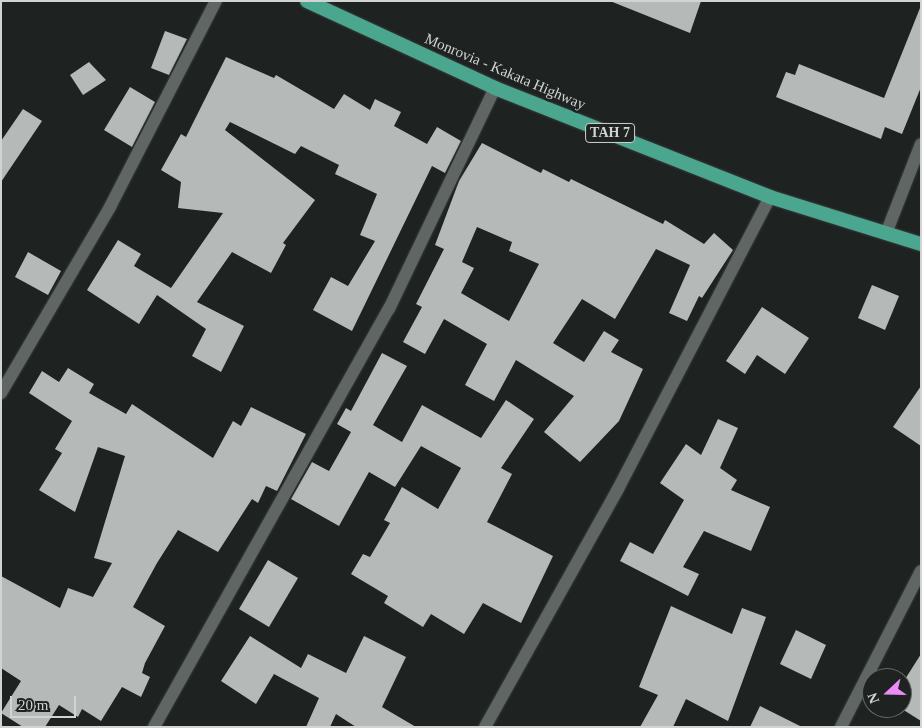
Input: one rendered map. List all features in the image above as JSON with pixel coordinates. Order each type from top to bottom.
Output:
[{"type":"highway","name":"Monrovia - Kakata Highway","points":[[307,1],[495,88],[770,197],[887,231],[921,244]]},
{"type":"street","points":[[1,393],[110,207],[216,1]]},
{"type":"street","points":[[154,727],[389,309],[495,88]]},
{"type":"street","points":[[887,231],[921,144]]},
{"type":"street","points":[[484,727],[618,489],[770,197]]},
{"type":"street","points":[[841,727],[921,570]]},
{"type":"building","points":[[610,1],[701,1],[690,33]]},
{"type":"building","points":[[920,8],[921,87],[902,134],[885,127],[881,139],[776,97],[786,72],[795,75],[799,64],[884,98]]},
{"type":"building","points":[[165,31],[187,39],[169,75],[151,68]]},
{"type":"building","points":[[226,57],[274,78],[276,75],[334,109],[344,94],[370,110],[375,99],[401,112],[394,126],[427,144],[437,127],[461,141],[445,173],[432,166],[352,331],[313,310],[331,277],[348,286],[375,241],[360,235],[377,194],[335,174],[339,165],[301,146],[295,154],[230,122],[225,130],[315,200],[283,243],[286,245],[271,273],[232,252],[197,302],[244,326],[221,372],[192,356],[206,329],[157,295],[139,324],[87,290],[118,240],[141,254],[134,266],[171,288],[223,213],[178,208],[181,182],[161,170],[181,134],[186,137]]},
{"type":"building","points":[[89,62],[106,80],[83,95],[70,75]]},
{"type":"building","points":[[130,87],[155,102],[132,147],[104,130]]},
{"type":"building","points":[[23,109],[42,121],[1,182],[1,141]]},
{"type":"building","points":[[482,143],[541,173],[543,169],[569,182],[571,179],[663,224],[665,220],[704,244],[714,233],[733,250],[702,298],[699,296],[687,321],[669,313],[690,265],[656,249],[615,319],[582,299],[553,343],[584,362],[604,331],[619,340],[611,352],[643,369],[619,421],[580,462],[544,432],[574,396],[516,360],[494,401],[465,385],[487,344],[444,319],[425,354],[403,342],[422,307],[416,304],[444,249],[435,245],[459,181]],"holes":[[[477,227],[512,242],[509,251],[539,264],[509,321],[461,293],[474,268],[462,262]]]},
{"type":"building","points":[[28,252],[61,271],[48,295],[15,277]]},
{"type":"building","points":[[872,285],[899,296],[885,330],[858,318]]},
{"type":"building","points":[[762,307],[809,338],[785,374],[757,355],[745,374],[726,361]]},
{"type":"building","points":[[382,353],[407,366],[373,425],[402,442],[422,405],[481,438],[506,400],[534,419],[501,468],[512,474],[487,522],[553,556],[521,623],[483,603],[464,634],[431,614],[423,627],[384,603],[388,596],[351,574],[363,554],[370,557],[390,523],[384,520],[402,487],[438,509],[461,468],[421,446],[395,487],[369,472],[339,526],[291,499],[312,462],[329,471],[351,432],[337,424],[346,408],[351,411]]},
{"type":"building","points":[[68,368],[94,384],[89,393],[126,414],[132,404],[213,458],[233,421],[241,426],[251,407],[306,434],[277,491],[266,486],[258,503],[252,499],[218,552],[178,530],[157,563],[133,607],[165,626],[145,663],[142,673],[150,677],[141,697],[122,687],[101,721],[82,709],[78,717],[59,705],[45,727],[23,727],[1,713],[21,681],[1,668],[1,576],[60,608],[68,588],[93,597],[112,563],[94,558],[125,456],[98,447],[75,512],[39,490],[62,453],[55,449],[72,421],[29,393],[42,371],[59,382]]},
{"type":"building","points":[[921,386],[921,446],[893,427]]},
{"type":"building","points":[[718,419],[738,428],[720,468],[737,480],[731,490],[770,507],[751,551],[704,531],[683,567],[699,574],[688,596],[620,561],[630,542],[653,554],[684,500],[660,483],[686,444],[701,455]]},
{"type":"building","points":[[268,560],[298,578],[269,627],[239,609]]},
{"type":"building","points":[[671,606],[732,634],[742,608],[766,617],[728,721],[686,699],[673,727],[640,727],[658,695],[639,687]]},
{"type":"building","points":[[796,630],[826,645],[811,679],[780,664]]},
{"type":"building","points":[[250,636],[301,668],[308,654],[346,673],[364,636],[406,657],[382,707],[416,727],[356,727],[336,714],[330,727],[306,727],[319,698],[274,674],[256,704],[221,681]]},
{"type":"building","points":[[921,654],[921,721],[912,715],[912,668]]},
{"type":"building","points":[[760,706],[802,727],[750,727]]}]
